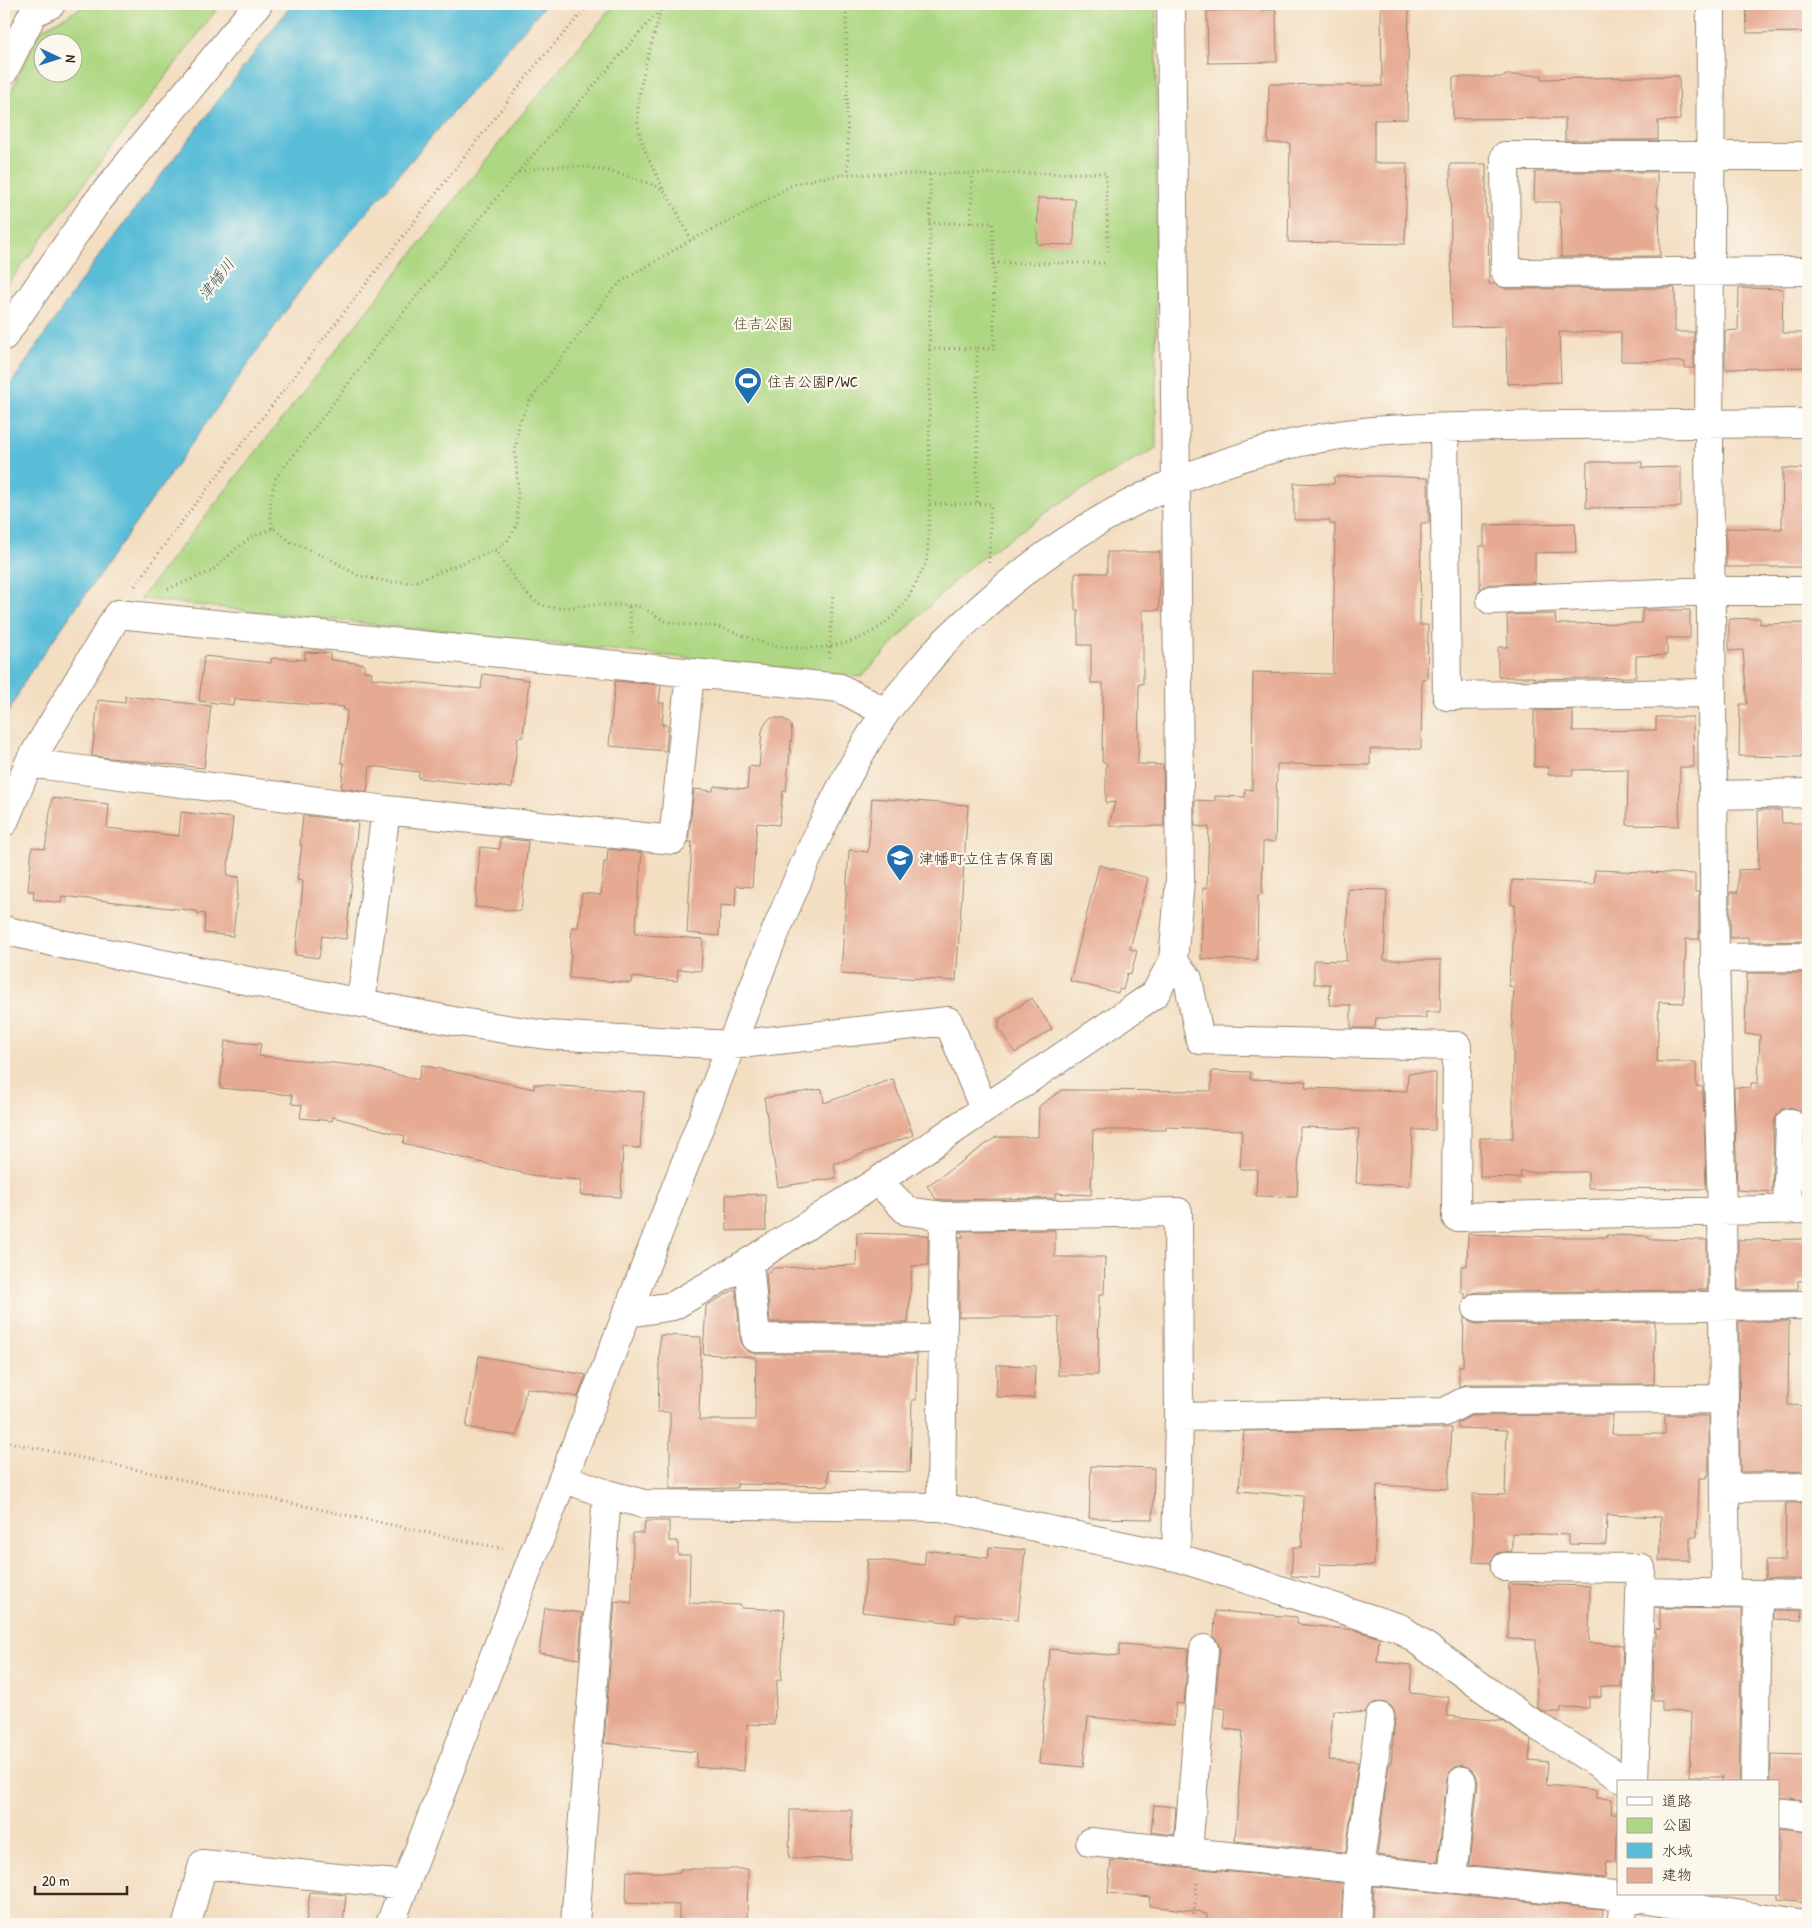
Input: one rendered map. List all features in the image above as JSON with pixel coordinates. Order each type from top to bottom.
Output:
[{"type":"street","points":[[4,71],[33,13],[51,4]]},
{"type":"street","points":[[4,336],[94,206],[258,4]]},
{"type":"street","points":[[628,1313],[673,1306],[749,1262],[878,1180],[1155,994],[1174,961],[1180,880],[1171,4]]},
{"type":"street","points":[[1710,4],[1709,424],[1715,958],[1722,1210],[1726,1594]]},
{"type":"street","points":[[1808,156],[1505,156],[1506,273],[1808,271]]},
{"type":"street","points":[[390,1924],[770,945],[812,846],[845,777],[885,712],[942,645],[1006,585],[1060,545],[1105,516],[1175,483],[1232,462],[1282,447],[1326,438],[1372,432],[1444,428],[1808,424]]},
{"type":"street","points":[[1444,428],[1446,696],[1712,694]]},
{"type":"street","points":[[1491,600],[1711,591],[1808,591]]},
{"type":"street","points":[[4,822],[29,763],[118,614],[827,686],[840,688],[885,712]]},
{"type":"street","points":[[29,763],[386,810],[673,840],[690,673]]},
{"type":"street","points":[[1713,795],[1808,793]]},
{"type":"street","points":[[361,1002],[386,810]]},
{"type":"street","points":[[4,930],[61,944],[453,1021],[546,1035],[732,1045],[948,1021],[984,1109]]},
{"type":"street","points":[[1715,958],[1808,956]]},
{"type":"street","points":[[1174,961],[1188,979],[1200,1040],[1457,1046],[1456,1217],[1722,1210],[1798,1210],[1790,1123]]},
{"type":"street","points":[[878,1180],[907,1211],[944,1216],[1178,1212],[1179,1417],[1176,1557]]},
{"type":"street","points":[[941,1507],[944,1216]]},
{"type":"street","points":[[749,1262],[756,1338],[942,1340]]},
{"type":"street","points":[[1477,1308],[1808,1305]]},
{"type":"street","points":[[1179,1417],[1445,1412],[1467,1400],[1724,1399]]},
{"type":"street","points":[[563,1478],[607,1494],[644,1504],[941,1507],[1176,1557],[1400,1628],[1526,1719],[1625,1780]]},
{"type":"street","points":[[1725,1488],[1808,1487]]},
{"type":"street","points":[[575,1924],[607,1494]]},
{"type":"street","points":[[1505,1567],[1541,1555],[1641,1568],[1634,1780]]},
{"type":"street","points":[[1640,1592],[1808,1595]]},
{"type":"street","points":[[1755,1780],[1758,1594]]},
{"type":"street","points":[[1194,1852],[1204,1649]]},
{"type":"street","points":[[1356,1924],[1359,1869],[1380,1717]]},
{"type":"street","points":[[1452,1879],[1462,1780]]},
{"type":"street","points":[[1780,1813],[1808,1817]]},
{"type":"street","points":[[1090,1842],[1617,1894]]},
{"type":"street","points":[[187,1924],[203,1864],[405,1885]]},
{"type":"street","points":[[1622,1924],[1624,1896]]},
{"type":"street","points":[[1630,1896],[1798,1924]]},
{"type":"path","points":[[118,614],[131,592],[173,533],[535,66],[590,4]]},
{"type":"path","points":[[665,4],[518,172],[390,329],[276,478],[270,499],[269,515],[273,528],[291,542],[332,560],[359,576],[390,582],[414,582],[495,550],[508,540],[516,525],[518,491],[516,452],[519,423],[529,402],[610,293],[622,281],[691,240],[740,216],[792,185],[819,178],[848,174],[1106,173],[1108,252]]},
{"type":"path","points":[[846,4],[848,174]]},
{"type":"path","points":[[662,7],[644,74],[639,103],[639,129],[645,150],[691,240]]},
{"type":"path","points":[[518,172],[539,167],[581,165],[619,173],[665,191]]},
{"type":"path","points":[[495,550],[530,598],[539,604],[576,607],[598,605],[636,606],[647,609],[666,621],[711,626],[767,644],[790,647],[846,643],[864,638],[885,624],[908,598],[926,563],[930,504],[930,174]]},
{"type":"path","points":[[971,223],[972,174]]},
{"type":"path","points":[[929,223],[993,223],[994,263],[994,348],[929,349]]},
{"type":"path","points":[[994,263],[1108,263]]},
{"type":"path","points":[[977,348],[977,504]]},
{"type":"path","points":[[930,504],[990,504],[989,563]]},
{"type":"path","points":[[148,616],[154,601],[159,595],[173,586],[201,577],[212,571],[252,537],[273,528]]},
{"type":"path","points":[[827,686],[833,593]]},
{"type":"path","points":[[4,1441],[533,1556]]},
{"type":"path","points":[[1193,1924],[1194,1852]]},
{"type":"green space","points":[[88,4],[221,4],[4,289],[4,107],[32,46],[32,82],[82,82],[82,32],[39,32]]},
{"type":"green space","name":"住吉公園","points":[[615,4],[1156,4],[1156,448],[1063,501],[969,567],[915,620],[862,677],[140,599],[523,113]]},
{"type":"water","name":"津幡川","points":[[292,4],[546,4],[304,285],[27,677],[4,721],[4,394],[90,268]]},
{"type":"building","points":[[1381,4],[1409,4],[1407,119],[1374,120],[1374,163],[1407,163],[1405,244],[1288,242],[1290,143],[1268,143],[1269,84],[1382,86]]},
{"type":"building","points":[[1746,4],[1808,4],[1808,32],[1747,33]]},
{"type":"building","points":[[1276,10],[1277,62],[1208,63],[1207,11]]},
{"type":"building","points":[[1505,75],[1542,75],[1542,79],[1679,76],[1680,120],[1658,121],[1658,140],[1565,140],[1565,118],[1453,119],[1453,77],[1505,77]]},
{"type":"building","points":[[1450,164],[1486,164],[1489,284],[1496,284],[1506,289],[1675,288],[1675,332],[1694,332],[1694,368],[1685,368],[1685,362],[1621,361],[1621,332],[1559,332],[1561,382],[1507,384],[1506,326],[1452,327]]},
{"type":"building","points":[[1535,172],[1657,172],[1660,256],[1561,257],[1560,202],[1534,202]]},
{"type":"building","points":[[1038,198],[1075,199],[1074,245],[1037,244]]},
{"type":"building","points":[[1739,288],[1783,289],[1782,333],[1808,333],[1808,367],[1725,369],[1725,331],[1738,330]]},
{"type":"building","points":[[1587,462],[1642,462],[1642,468],[1681,467],[1681,507],[1586,508]]},
{"type":"building","points":[[1783,468],[1808,469],[1808,567],[1726,567],[1726,528],[1782,529]]},
{"type":"building","points":[[1334,477],[1428,478],[1429,523],[1421,523],[1420,625],[1428,625],[1427,678],[1422,679],[1421,749],[1370,749],[1370,765],[1277,764],[1275,842],[1263,842],[1262,895],[1258,895],[1257,960],[1201,959],[1203,888],[1207,888],[1209,827],[1195,826],[1195,800],[1215,801],[1215,796],[1245,797],[1245,789],[1252,790],[1253,672],[1333,674],[1335,524],[1330,524],[1329,520],[1294,520],[1294,483],[1334,484]]},
{"type":"building","points":[[1575,523],[1576,552],[1535,553],[1535,583],[1490,584],[1480,589],[1480,546],[1484,546],[1484,525]]},
{"type":"building","points":[[1107,552],[1160,552],[1159,610],[1143,610],[1143,684],[1139,684],[1138,764],[1163,765],[1164,826],[1109,826],[1115,802],[1106,803],[1106,762],[1102,762],[1103,683],[1091,683],[1091,645],[1078,645],[1078,610],[1075,610],[1075,573],[1107,573]]},
{"type":"building","points":[[1642,610],[1690,610],[1690,638],[1667,638],[1667,655],[1636,656],[1636,677],[1534,679],[1534,677],[1498,677],[1498,647],[1508,647],[1507,615],[1555,614],[1556,624],[1642,623]]},
{"type":"building","points":[[1760,618],[1760,624],[1808,623],[1808,755],[1801,755],[1801,757],[1739,756],[1740,704],[1747,704],[1743,650],[1729,651],[1729,619]]},
{"type":"building","points":[[305,652],[330,653],[330,660],[364,664],[364,671],[372,672],[371,678],[481,689],[483,674],[529,680],[523,737],[518,737],[512,788],[418,778],[419,772],[370,766],[367,792],[341,788],[344,763],[341,763],[347,710],[343,710],[344,707],[234,699],[233,705],[199,701],[204,656],[271,663],[272,658],[305,660]]},
{"type":"building","points":[[615,681],[661,685],[659,703],[664,703],[662,725],[668,725],[666,751],[609,746]]},
{"type":"building","points":[[125,696],[211,706],[204,768],[92,756],[98,700],[125,703]]},
{"type":"building","points":[[1573,710],[1573,731],[1656,730],[1656,717],[1693,717],[1694,767],[1680,767],[1679,826],[1627,825],[1628,769],[1573,770],[1573,775],[1548,775],[1548,767],[1534,767],[1534,711]]},
{"type":"building","points":[[770,718],[786,720],[791,725],[792,734],[786,791],[783,791],[779,825],[757,823],[752,887],[736,886],[735,906],[720,905],[719,936],[687,933],[692,842],[688,842],[694,789],[713,791],[714,786],[747,789],[749,766],[759,767],[762,731]]},
{"type":"building","points":[[52,798],[109,804],[107,828],[179,836],[181,812],[233,818],[227,876],[239,877],[233,936],[204,933],[205,914],[197,913],[197,911],[62,896],[61,903],[33,899],[34,891],[28,891],[32,847],[45,849]]},
{"type":"building","points":[[872,798],[968,805],[956,981],[841,974],[849,850],[868,852]]},
{"type":"building","points":[[1758,810],[1781,810],[1782,823],[1808,823],[1807,941],[1748,942],[1748,937],[1730,938],[1730,892],[1738,892],[1738,870],[1759,869]]},
{"type":"building","points":[[303,815],[358,822],[346,939],[322,936],[319,958],[295,955],[303,881],[297,880],[302,845],[300,845]]},
{"type":"building","points":[[500,838],[528,841],[521,911],[475,907],[480,847],[500,849]]},
{"type":"building","points":[[608,849],[642,853],[635,934],[703,939],[701,971],[678,969],[677,981],[632,977],[631,983],[569,978],[572,927],[578,927],[582,893],[601,895],[604,862],[607,862]]},
{"type":"building","points":[[1099,865],[1148,878],[1130,949],[1137,951],[1131,974],[1127,973],[1123,990],[1119,989],[1118,993],[1070,981]]},
{"type":"building","points":[[1595,870],[1695,874],[1695,892],[1699,892],[1699,939],[1686,939],[1684,1003],[1659,1002],[1657,1062],[1696,1062],[1696,1086],[1703,1087],[1706,1189],[1588,1188],[1588,1172],[1520,1172],[1521,1178],[1480,1177],[1480,1138],[1513,1138],[1512,1028],[1514,987],[1509,986],[1515,905],[1511,905],[1512,880],[1594,884]]},
{"type":"building","points":[[1348,889],[1387,890],[1384,960],[1441,960],[1440,1012],[1426,1012],[1426,1018],[1376,1018],[1375,1028],[1351,1028],[1351,1005],[1329,1005],[1330,984],[1314,984],[1314,960],[1346,961]]},
{"type":"building","points":[[1747,973],[1808,973],[1808,1192],[1803,1192],[1806,1123],[1804,1115],[1791,1107],[1782,1109],[1774,1122],[1772,1192],[1737,1190],[1734,1087],[1751,1088],[1751,1083],[1758,1083],[1760,1035],[1745,1034]]},
{"type":"building","points":[[1032,998],[1052,1029],[1015,1053],[999,1029],[999,1019]]},
{"type":"building","points":[[225,1041],[261,1044],[259,1056],[364,1066],[418,1080],[422,1065],[534,1089],[534,1084],[644,1092],[640,1148],[623,1147],[621,1197],[580,1195],[582,1180],[539,1177],[403,1143],[405,1136],[333,1117],[332,1121],[300,1118],[302,1105],[292,1104],[292,1095],[220,1088]]},
{"type":"building","points":[[1212,1071],[1251,1072],[1250,1079],[1306,1081],[1305,1088],[1407,1091],[1408,1073],[1436,1073],[1435,1130],[1413,1130],[1410,1186],[1356,1183],[1359,1129],[1300,1127],[1297,1197],[1256,1196],[1257,1169],[1240,1169],[1242,1130],[1166,1127],[1166,1130],[1093,1130],[1091,1195],[1055,1193],[1055,1198],[945,1200],[936,1199],[927,1186],[996,1137],[1038,1137],[1039,1106],[1062,1090],[1211,1091]]},
{"type":"building","points":[[893,1079],[913,1135],[834,1164],[836,1178],[778,1187],[764,1098],[822,1089],[824,1103]]},
{"type":"building","points":[[765,1194],[766,1230],[727,1231],[726,1195]]},
{"type":"building","points":[[1055,1230],[1055,1257],[1105,1257],[1104,1294],[1099,1294],[1098,1375],[1058,1375],[1059,1317],[959,1317],[959,1237],[964,1237],[960,1231]]},
{"type":"building","points":[[857,1233],[928,1235],[928,1265],[912,1266],[908,1323],[770,1322],[766,1273],[775,1268],[856,1265]]},
{"type":"building","points":[[1468,1234],[1556,1237],[1649,1236],[1649,1239],[1707,1240],[1707,1290],[1477,1292],[1470,1294],[1465,1299],[1465,1293],[1461,1293],[1461,1266],[1467,1266]]},
{"type":"building","points":[[1808,1239],[1808,1280],[1798,1281],[1798,1289],[1738,1290],[1738,1240]]},
{"type":"building","points":[[736,1289],[740,1339],[743,1347],[749,1352],[756,1354],[917,1354],[916,1400],[912,1400],[910,1472],[828,1470],[828,1486],[737,1484],[737,1488],[670,1489],[670,1412],[658,1412],[660,1335],[701,1337],[699,1420],[755,1420],[756,1357],[703,1354],[706,1306]]},
{"type":"building","points":[[1464,1317],[1470,1322],[1477,1324],[1655,1322],[1654,1384],[1467,1384],[1459,1387],[1459,1366],[1463,1366]]},
{"type":"building","points":[[1739,1321],[1789,1321],[1788,1405],[1808,1406],[1808,1471],[1740,1472]]},
{"type":"building","points":[[479,1356],[586,1375],[578,1397],[526,1388],[517,1436],[466,1427]]},
{"type":"building","points":[[997,1365],[1035,1366],[1034,1398],[996,1397]]},
{"type":"building","points":[[1613,1415],[1612,1434],[1665,1434],[1665,1415],[1709,1416],[1709,1475],[1707,1475],[1707,1478],[1699,1478],[1697,1537],[1690,1537],[1690,1561],[1659,1561],[1661,1517],[1607,1515],[1606,1545],[1569,1544],[1569,1535],[1512,1533],[1512,1551],[1498,1553],[1490,1563],[1473,1562],[1473,1494],[1505,1495],[1507,1430],[1458,1428],[1458,1423],[1471,1416]]},
{"type":"building","points":[[1452,1428],[1448,1489],[1377,1485],[1374,1566],[1320,1564],[1319,1578],[1291,1576],[1293,1547],[1302,1547],[1303,1496],[1239,1491],[1244,1431]]},
{"type":"building","points":[[1091,1466],[1154,1468],[1153,1519],[1089,1518]]},
{"type":"building","points":[[1786,1503],[1808,1503],[1808,1579],[1765,1579],[1765,1561],[1785,1561]]},
{"type":"building","points":[[645,1521],[669,1521],[669,1541],[678,1541],[678,1555],[690,1555],[689,1603],[741,1605],[741,1608],[785,1610],[781,1680],[777,1680],[774,1725],[747,1724],[744,1771],[696,1767],[697,1752],[604,1743],[615,1601],[632,1603],[633,1533],[644,1533]]},
{"type":"building","points":[[989,1547],[1025,1550],[1018,1620],[956,1614],[955,1623],[862,1612],[868,1559],[924,1565],[926,1550],[988,1558]]},
{"type":"building","points":[[1509,1584],[1590,1586],[1589,1643],[1623,1645],[1621,1687],[1601,1686],[1601,1697],[1589,1697],[1589,1708],[1561,1707],[1561,1712],[1544,1712],[1537,1707],[1536,1640],[1508,1639]]},
{"type":"building","points":[[545,1608],[582,1613],[579,1659],[539,1653]]},
{"type":"building","points":[[1660,1608],[1742,1609],[1739,1780],[1721,1780],[1722,1777],[1689,1777],[1691,1712],[1662,1711],[1662,1700],[1653,1700],[1654,1646],[1656,1646],[1656,1628],[1660,1629]]},
{"type":"building","points":[[1773,1610],[1802,1611],[1801,1620],[1773,1619]]},
{"type":"building","points":[[1215,1611],[1297,1617],[1297,1624],[1356,1630],[1379,1638],[1377,1662],[1412,1665],[1410,1693],[1449,1697],[1447,1716],[1503,1721],[1531,1740],[1529,1760],[1548,1762],[1546,1785],[1597,1790],[1597,1798],[1612,1799],[1611,1813],[1617,1813],[1616,1862],[1607,1861],[1605,1878],[1469,1865],[1478,1782],[1472,1769],[1463,1765],[1455,1767],[1447,1779],[1438,1862],[1377,1855],[1389,1764],[1391,1764],[1395,1719],[1395,1712],[1390,1705],[1382,1702],[1374,1703],[1368,1707],[1365,1713],[1333,1710],[1329,1760],[1358,1762],[1346,1852],[1235,1841],[1243,1731],[1224,1729],[1226,1709],[1215,1707],[1220,1650],[1214,1637]]},
{"type":"building","points":[[1120,1644],[1188,1649],[1184,1704],[1176,1703],[1174,1725],[1088,1717],[1083,1767],[1039,1763],[1050,1649],[1119,1656]]},
{"type":"building","points":[[1771,1754],[1808,1755],[1808,1801],[1780,1798],[1780,1780],[1771,1780]]},
{"type":"building","points":[[1154,1805],[1176,1807],[1174,1835],[1151,1832]]},
{"type":"building","points":[[790,1810],[852,1810],[851,1859],[789,1858]]},
{"type":"building","points":[[1780,1829],[1808,1832],[1808,1903],[1778,1900],[1778,1896],[1780,1896]]},
{"type":"building","points":[[1111,1860],[1343,1883],[1341,1924],[1207,1924],[1207,1914],[1202,1914],[1202,1912],[1149,1906],[1150,1897],[1108,1893]]},
{"type":"building","points":[[680,1869],[748,1869],[747,1920],[679,1919],[679,1905],[626,1903],[627,1871],[680,1873]]},
{"type":"building","points":[[1374,1886],[1602,1909],[1601,1924],[1372,1924]]},
{"type":"building","points":[[310,1892],[346,1895],[343,1924],[306,1924]]},
{"type":"place","name":"住吉公園P/WC","points":[[748,405]]},
{"type":"place","name":"津幡町立住吉保育園","points":[[900,882]]}]
